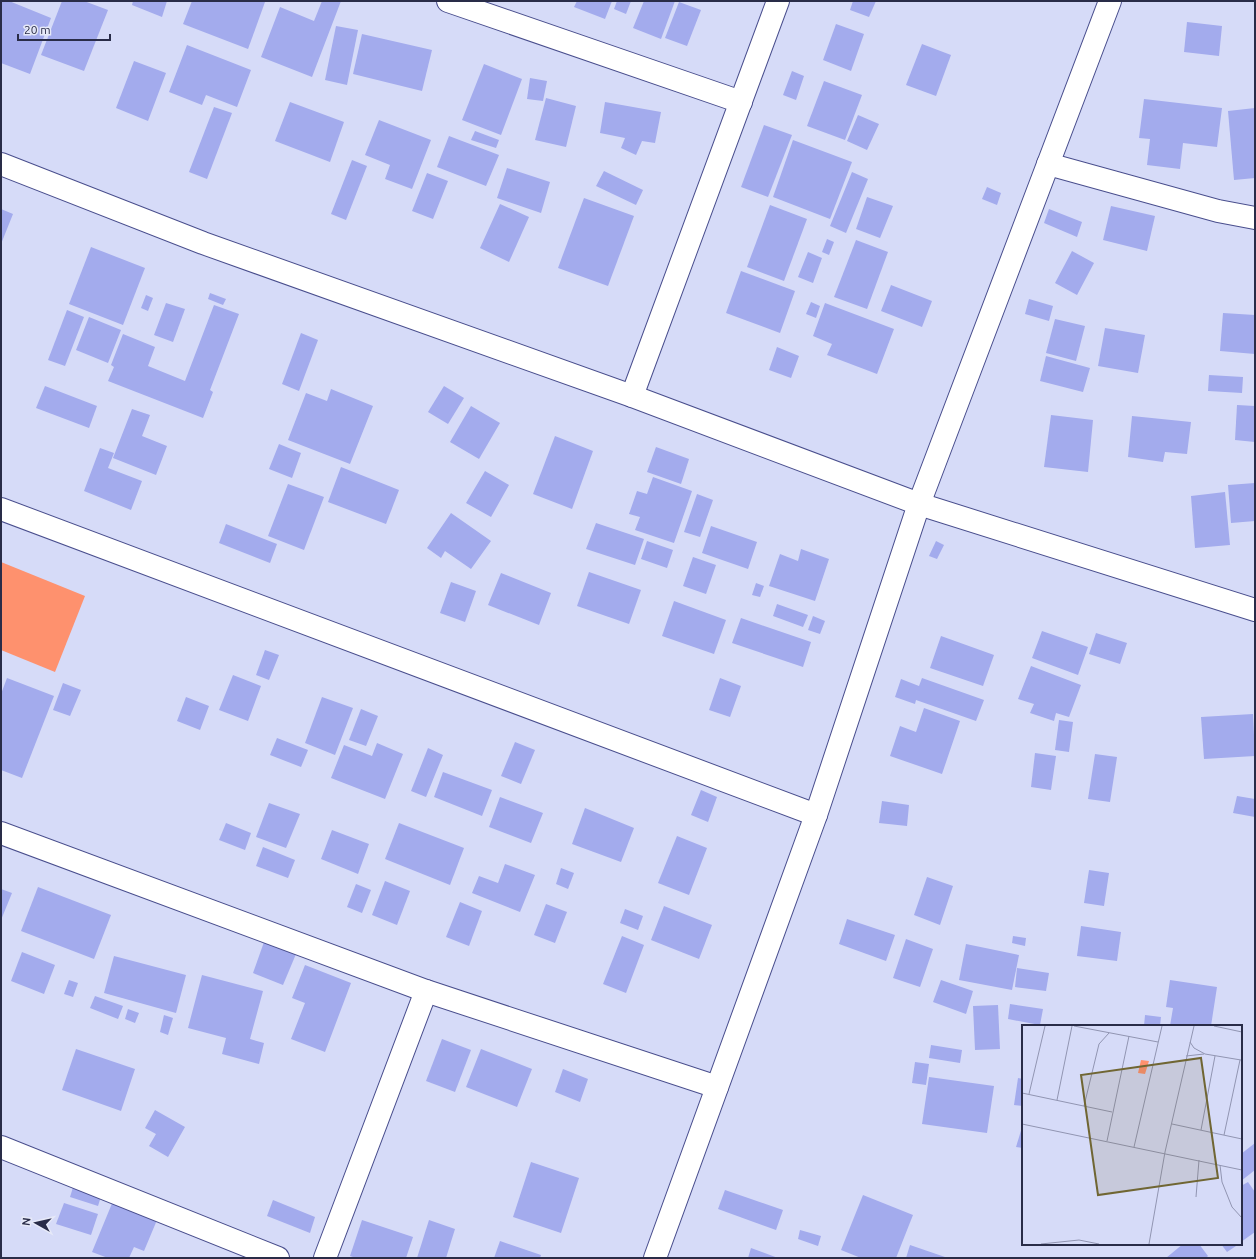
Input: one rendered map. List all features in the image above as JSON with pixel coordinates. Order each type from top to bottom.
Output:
[{"type":"street","points":[[448,1],[741,102]]},
{"type":"street","points":[[632,396],[778,1]]},
{"type":"street","points":[[655,1258],[816,815],[919,504],[1110,1]]},
{"type":"street","points":[[1,164],[203,243],[632,396],[919,504],[1255,610]]},
{"type":"street","points":[[1048,164],[1218,211],[1255,218]]},
{"type":"street","points":[[1,509],[816,815]]},
{"type":"street","points":[[1,833],[426,991],[716,1088]]},
{"type":"street","points":[[325,1258],[426,991]]},
{"type":"street","points":[[1,1147],[278,1258]]},
{"type":"shaded area","points":[[1,562],[85,596],[55,672],[1,650]]},
{"type":"building","points":[[1,1],[9,1],[51,18],[30,74],[1,63]]},
{"type":"building","points":[[62,1],[84,1],[108,10],[84,71],[41,55]]},
{"type":"building","points":[[133,1],[167,1],[162,17],[132,5]]},
{"type":"building","points":[[192,1],[265,2],[248,49],[183,24]]},
{"type":"building","points":[[322,1],[341,1],[312,77],[261,57],[280,7],[314,21]]},
{"type":"building","points":[[577,1],[612,1],[605,19],[574,7]]},
{"type":"building","points":[[617,1],[631,1],[626,14],[614,9]]},
{"type":"building","points":[[644,1],[675,1],[661,39],[633,28]]},
{"type":"building","points":[[853,1],[876,1],[869,17],[850,10]]},
{"type":"building","points":[[679,2],[701,10],[687,46],[665,38]]},
{"type":"building","points":[[1187,22],[1222,26],[1219,56],[1184,52]]},
{"type":"building","points":[[836,24],[864,34],[851,71],[823,60]]},
{"type":"building","points":[[336,26],[358,30],[347,85],[325,80]]},
{"type":"building","points":[[362,34],[432,50],[422,91],[353,74]]},
{"type":"building","points":[[922,44],[951,55],[936,96],[906,85]]},
{"type":"building","points":[[187,45],[251,70],[237,107],[206,95],[202,105],[169,92]]},
{"type":"building","points":[[134,61],[166,73],[148,121],[116,108]]},
{"type":"building","points":[[484,64],[522,79],[501,135],[462,120]]},
{"type":"building","points":[[792,71],[804,76],[796,100],[783,95]]},
{"type":"building","points":[[530,78],[547,81],[543,101],[527,99]]},
{"type":"building","points":[[824,81],[862,95],[845,140],[807,126]]},
{"type":"building","points":[[546,98],[576,106],[566,147],[535,140]]},
{"type":"building","points":[[1144,99],[1222,108],[1217,147],[1183,143],[1180,169],[1147,165],[1150,139],[1139,138]]},
{"type":"building","points":[[290,102],[344,122],[330,162],[275,141]]},
{"type":"building","points":[[605,102],[661,112],[655,143],[642,141],[636,155],[621,148],[625,138],[600,133]]},
{"type":"building","points":[[214,107],[232,113],[207,179],[189,172]]},
{"type":"building","points":[[1255,108],[1255,178],[1234,180],[1228,111]]},
{"type":"building","points":[[858,115],[879,124],[867,150],[847,141]]},
{"type":"building","points":[[379,120],[431,140],[412,189],[385,179],[390,165],[365,155]]},
{"type":"building","points":[[764,125],[792,135],[768,197],[741,187]]},
{"type":"building","points":[[475,131],[499,140],[496,148],[471,140]]},
{"type":"building","points":[[449,136],[499,155],[486,186],[437,167]]},
{"type":"building","points":[[793,140],[852,162],[830,219],[773,197]]},
{"type":"building","points":[[352,160],[367,166],[346,220],[331,214]]},
{"type":"building","points":[[507,168],[550,182],[541,213],[497,198]]},
{"type":"building","points":[[604,171],[643,190],[636,205],[596,186]]},
{"type":"building","points":[[852,172],[868,179],[846,233],[830,226]]},
{"type":"building","points":[[427,173],[448,181],[433,219],[412,211]]},
{"type":"building","points":[[987,187],[1001,193],[997,205],[982,199]]},
{"type":"building","points":[[867,197],[893,206],[880,238],[856,229]]},
{"type":"building","points":[[584,198],[634,216],[608,286],[558,268]]},
{"type":"building","points":[[500,204],[529,217],[509,262],[480,248]]},
{"type":"building","points":[[770,205],[807,219],[784,281],[747,267]]},
{"type":"building","points":[[1111,206],[1155,216],[1147,251],[1103,240]]},
{"type":"building","points":[[1,209],[13,214],[1,244]]},
{"type":"building","points":[[1049,209],[1082,222],[1077,237],[1044,223]]},
{"type":"building","points":[[827,239],[834,242],[829,255],[822,252]]},
{"type":"building","points":[[856,240],[888,252],[867,309],[834,297]]},
{"type":"building","points":[[91,247],[145,268],[123,325],[69,304]]},
{"type":"building","points":[[1072,251],[1094,263],[1077,295],[1055,283]]},
{"type":"building","points":[[808,252],[822,258],[813,283],[798,277]]},
{"type":"building","points":[[741,271],[795,291],[780,333],[726,313]]},
{"type":"building","points":[[891,285],[932,301],[922,327],[881,311]]},
{"type":"building","points":[[210,293],[226,299],[223,305],[208,299]]},
{"type":"building","points":[[146,295],[153,298],[148,311],[141,308]]},
{"type":"building","points":[[1029,299],[1053,306],[1049,321],[1025,314]]},
{"type":"building","points":[[811,302],[820,306],[816,318],[806,314]]},
{"type":"building","points":[[166,303],[185,309],[173,342],[154,335]]},
{"type":"building","points":[[825,303],[894,329],[877,374],[827,355],[832,344],[813,336]]},
{"type":"building","points":[[214,305],[239,314],[210,390],[213,392],[203,418],[108,381],[114,367],[111,365],[123,334],[155,347],[148,366],[185,381]]},
{"type":"building","points":[[67,310],[84,317],[65,366],[48,360]]},
{"type":"building","points":[[1223,313],[1255,315],[1255,354],[1220,351]]},
{"type":"building","points":[[89,317],[121,330],[108,363],[76,350]]},
{"type":"building","points":[[1055,319],[1085,326],[1076,361],[1046,353]]},
{"type":"building","points":[[1105,328],[1145,335],[1138,373],[1098,366]]},
{"type":"building","points":[[301,333],[318,340],[299,391],[282,384]]},
{"type":"building","points":[[777,347],[799,356],[791,378],[769,370]]},
{"type":"building","points":[[1046,356],[1090,368],[1083,392],[1040,381]]},
{"type":"building","points":[[1209,375],[1243,377],[1242,393],[1208,391]]},
{"type":"building","points":[[45,386],[97,406],[89,428],[36,408]]},
{"type":"building","points":[[444,386],[464,398],[448,424],[428,412]]},
{"type":"building","points":[[331,389],[373,406],[350,464],[288,440],[306,393],[327,401]]},
{"type":"building","points":[[1237,405],[1255,406],[1255,442],[1235,440]]},
{"type":"building","points":[[471,406],[500,423],[479,459],[450,442]]},
{"type":"building","points":[[132,409],[150,415],[142,436],[167,446],[156,475],[113,458]]},
{"type":"building","points":[[1051,415],[1093,420],[1088,472],[1044,467]]},
{"type":"building","points":[[1132,416],[1191,422],[1187,454],[1165,452],[1163,462],[1128,457]]},
{"type":"building","points":[[555,436],[593,451],[572,509],[533,494]]},
{"type":"building","points":[[279,444],[301,453],[292,478],[269,469]]},
{"type":"building","points":[[656,447],[689,459],[681,484],[647,472]]},
{"type":"building","points":[[100,448],[114,453],[108,468],[142,481],[131,510],[84,491]]},
{"type":"building","points":[[341,467],[399,490],[386,524],[328,502]]},
{"type":"building","points":[[485,471],[509,485],[491,517],[466,503]]},
{"type":"building","points":[[653,477],[692,491],[674,543],[635,530],[640,517],[629,514],[637,491],[647,494]]},
{"type":"building","points":[[1255,483],[1255,521],[1231,523],[1228,485]]},
{"type":"building","points":[[288,484],[324,497],[304,550],[268,536]]},
{"type":"building","points":[[1225,492],[1230,545],[1195,548],[1191,496]]},
{"type":"building","points":[[697,494],[713,500],[700,537],[684,532]]},
{"type":"building","points":[[451,513],[491,541],[471,569],[445,551],[441,558],[427,548]]},
{"type":"building","points":[[596,523],[644,539],[635,565],[586,549]]},
{"type":"building","points":[[226,524],[277,544],[270,563],[219,543]]},
{"type":"building","points":[[711,526],[757,542],[748,569],[702,553]]},
{"type":"building","points":[[647,541],[673,550],[667,568],[641,559]]},
{"type":"building","points":[[936,541],[944,545],[937,559],[929,556]]},
{"type":"building","points":[[801,549],[829,559],[815,601],[769,586],[780,554],[798,561]]},
{"type":"building","points":[[693,557],[716,565],[706,594],[683,586]]},
{"type":"building","points":[[589,572],[641,590],[629,624],[577,606]]},
{"type":"building","points":[[501,573],[551,593],[539,625],[488,605]]},
{"type":"building","points":[[451,582],[476,591],[465,622],[440,613]]},
{"type":"building","points":[[756,583],[764,586],[760,597],[752,595]]},
{"type":"building","points":[[674,601],[726,620],[714,654],[662,636]]},
{"type":"building","points":[[777,604],[808,615],[803,627],[773,616]]},
{"type":"building","points":[[813,616],[825,621],[820,634],[808,630]]},
{"type":"building","points":[[741,618],[811,642],[803,667],[732,643]]},
{"type":"building","points":[[1042,631],[1088,647],[1078,675],[1032,658]]},
{"type":"building","points":[[1096,633],[1127,643],[1120,664],[1089,654]]},
{"type":"building","points":[[941,636],[994,655],[983,686],[930,668]]},
{"type":"building","points":[[265,650],[279,655],[269,680],[256,675]]},
{"type":"building","points":[[1031,666],[1081,685],[1069,717],[1056,713],[1054,721],[1030,713],[1034,704],[1018,699]]},
{"type":"building","points":[[233,675],[261,686],[248,721],[219,710]]},
{"type":"building","points":[[7,678],[54,696],[22,778],[1,770],[1,694]]},
{"type":"building","points":[[720,678],[741,686],[730,717],[709,710]]},
{"type":"building","points":[[922,678],[984,700],[976,721],[916,700],[915,704],[895,697],[901,679],[919,686]]},
{"type":"building","points":[[63,683],[81,690],[70,716],[53,710]]},
{"type":"building","points":[[186,697],[209,706],[200,730],[177,721]]},
{"type":"building","points":[[322,697],[353,708],[335,755],[305,743]]},
{"type":"building","points":[[924,708],[960,721],[942,774],[890,756],[900,726],[916,732]]},
{"type":"building","points":[[361,709],[378,716],[366,746],[349,740]]},
{"type":"building","points":[[1253,714],[1255,756],[1204,759],[1201,717]]},
{"type":"building","points":[[1059,720],[1073,722],[1069,752],[1055,750]]},
{"type":"building","points":[[277,738],[308,750],[301,767],[270,755]]},
{"type":"building","points":[[515,742],[535,750],[521,784],[501,776]]},
{"type":"building","points":[[377,743],[403,754],[385,799],[331,778],[344,745],[372,756]]},
{"type":"building","points":[[428,748],[443,755],[426,797],[411,791]]},
{"type":"building","points":[[1035,753],[1056,756],[1051,790],[1031,787]]},
{"type":"building","points":[[1095,754],[1117,757],[1110,802],[1088,799]]},
{"type":"building","points":[[443,772],[492,790],[482,816],[434,797]]},
{"type":"building","points":[[701,790],[717,797],[708,822],[691,815]]},
{"type":"building","points":[[1237,796],[1255,799],[1255,817],[1233,813]]},
{"type":"building","points":[[500,797],[543,813],[531,843],[489,827]]},
{"type":"building","points":[[882,801],[909,805],[907,826],[879,823]]},
{"type":"building","points":[[269,803],[300,814],[286,848],[256,837]]},
{"type":"building","points":[[585,808],[634,828],[621,862],[572,844]]},
{"type":"building","points":[[226,823],[251,833],[245,850],[219,840]]},
{"type":"building","points":[[399,823],[464,848],[450,885],[385,859]]},
{"type":"building","points":[[332,830],[369,844],[358,874],[321,859]]},
{"type":"building","points":[[677,836],[707,848],[689,895],[658,883]]},
{"type":"building","points":[[263,847],[295,860],[288,878],[256,866]]},
{"type":"building","points":[[505,864],[535,875],[520,912],[472,893],[479,876],[498,883]]},
{"type":"building","points":[[561,868],[574,873],[568,889],[556,884]]},
{"type":"building","points":[[1089,870],[1109,873],[1104,906],[1084,903]]},
{"type":"building","points":[[927,877],[953,886],[940,925],[914,915]]},
{"type":"building","points":[[385,881],[410,891],[397,925],[372,915]]},
{"type":"building","points":[[356,884],[371,890],[362,913],[347,907]]},
{"type":"building","points":[[38,887],[111,915],[94,959],[21,931]]},
{"type":"building","points":[[1,889],[12,893],[1,920]]},
{"type":"building","points":[[460,902],[482,911],[469,946],[446,937]]},
{"type":"building","points":[[546,904],[567,912],[555,943],[534,935]]},
{"type":"building","points":[[664,906],[712,925],[699,959],[651,940]]},
{"type":"building","points":[[625,909],[643,916],[638,930],[620,923]]},
{"type":"building","points":[[847,919],[895,935],[886,961],[839,944]]},
{"type":"building","points":[[1081,926],[1121,932],[1117,961],[1077,956]]},
{"type":"building","points":[[622,936],[644,945],[626,993],[603,984]]},
{"type":"building","points":[[1013,936],[1026,938],[1025,946],[1012,943]]},
{"type":"building","points":[[906,939],[933,949],[920,987],[893,978]]},
{"type":"building","points":[[264,942],[296,954],[283,985],[253,973]]},
{"type":"building","points":[[966,944],[1019,955],[1012,990],[959,980]]},
{"type":"building","points":[[22,952],[55,965],[44,994],[11,981]]},
{"type":"building","points":[[114,956],[186,975],[176,1013],[104,993]]},
{"type":"building","points":[[305,965],[351,983],[325,1052],[291,1039],[305,1003],[292,998]]},
{"type":"building","points":[[1017,968],[1049,973],[1046,991],[1015,987]]},
{"type":"building","points":[[202,975],[263,991],[250,1039],[264,1043],[259,1064],[222,1054],[226,1038],[188,1028]]},
{"type":"building","points":[[69,980],[78,983],[73,997],[64,994]]},
{"type":"building","points":[[941,980],[973,991],[966,1014],[933,1002]]},
{"type":"building","points":[[1170,980],[1217,987],[1211,1025],[1170,1025],[1173,1008],[1166,1007]]},
{"type":"building","points":[[95,996],[123,1006],[118,1019],[90,1008]]},
{"type":"building","points":[[1010,1004],[1043,1009],[1040,1025],[1008,1019]]},
{"type":"building","points":[[998,1005],[1000,1049],[975,1050],[973,1006]]},
{"type":"building","points":[[128,1009],[139,1013],[135,1023],[125,1019]]},
{"type":"building","points":[[164,1015],[173,1018],[168,1035],[160,1032]]},
{"type":"building","points":[[1145,1015],[1161,1017],[1160,1025],[1144,1025]]},
{"type":"building","points":[[442,1039],[471,1050],[455,1092],[426,1081]]},
{"type":"building","points":[[931,1045],[962,1050],[960,1063],[929,1058]]},
{"type":"building","points":[[76,1049],[135,1069],[121,1111],[62,1090]]},
{"type":"building","points":[[481,1049],[532,1069],[517,1107],[466,1087]]},
{"type":"building","points":[[915,1062],[929,1064],[926,1085],[912,1083]]},
{"type":"building","points":[[563,1069],[588,1079],[580,1102],[555,1092]]},
{"type":"building","points":[[929,1077],[994,1086],[987,1133],[922,1124]]},
{"type":"building","points":[[1018,1078],[1022,1079],[1022,1106],[1014,1105]]},
{"type":"building","points":[[155,1110],[185,1127],[168,1157],[149,1146],[156,1134],[145,1128]]},
{"type":"building","points":[[1022,1127],[1022,1148],[1016,1147]]},
{"type":"building","points":[[1255,1143],[1255,1170],[1242,1180],[1242,1153]]},
{"type":"building","points":[[531,1162],[579,1178],[561,1233],[513,1217]]},
{"type":"building","points":[[1248,1182],[1255,1192],[1255,1232],[1242,1241],[1242,1185]]},
{"type":"building","points":[[74,1184],[102,1193],[98,1206],[70,1197]]},
{"type":"building","points":[[725,1190],[783,1210],[776,1230],[718,1209]]},
{"type":"building","points":[[863,1195],[913,1215],[896,1258],[861,1258],[841,1250]]},
{"type":"building","points":[[273,1200],[315,1217],[310,1233],[267,1216]]},
{"type":"building","points":[[113,1201],[157,1220],[144,1251],[134,1247],[129,1258],[108,1258],[92,1252]]},
{"type":"building","points":[[64,1203],[98,1214],[91,1235],[56,1224]]},
{"type":"building","points":[[362,1220],[413,1237],[406,1258],[356,1258],[350,1256]]},
{"type":"building","points":[[429,1220],[455,1229],[446,1258],[417,1258]]},
{"type":"building","points":[[800,1230],[821,1236],[818,1246],[798,1239]]},
{"type":"building","points":[[500,1241],[541,1255],[540,1258],[494,1258]]},
{"type":"building","points":[[910,1245],[945,1257],[945,1258],[906,1258]]},
{"type":"building","points":[[1182,1245],[1200,1245],[1208,1256],[1206,1258],[1166,1258]]},
{"type":"building","points":[[1222,1245],[1238,1245],[1227,1252]]},
{"type":"building","points":[[751,1248],[778,1258],[748,1258]]}]
